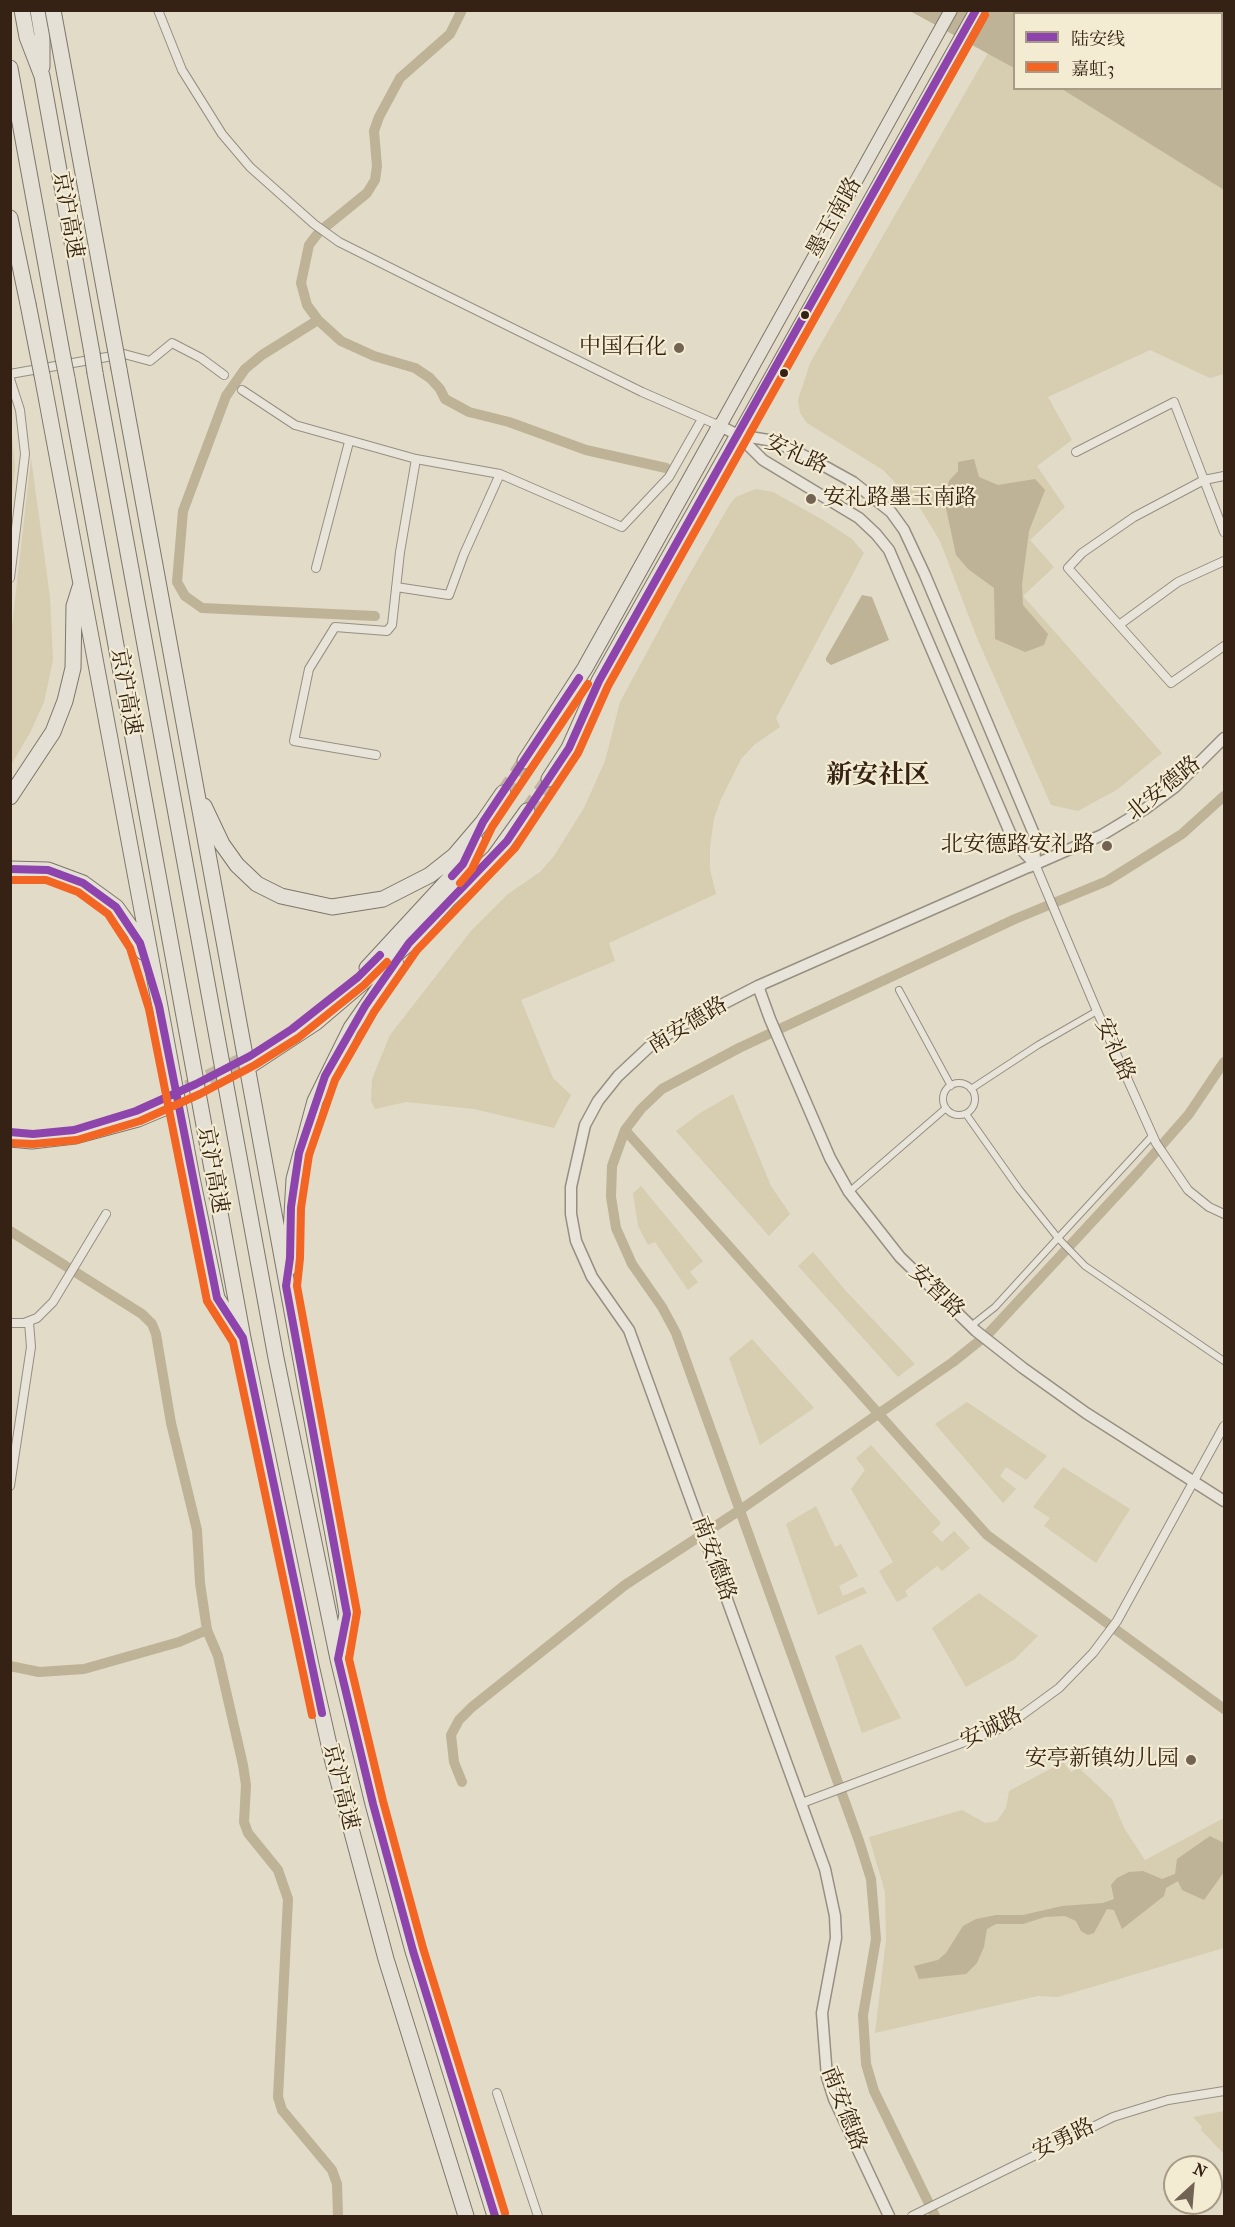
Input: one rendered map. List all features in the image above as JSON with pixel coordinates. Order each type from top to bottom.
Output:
[{"type":"highway","name":"京沪高速","points":[[22,10],[27,37],[42,76]]},
{"type":"highway","name":"京沪高速","points":[[38,10],[42,34],[42,76],[191,903],[276,1359],[338,1659],[359,1752],[419,1974],[495,2217]]},
{"type":"highway","points":[[52,10],[347,1614],[338,1659]]},
{"type":"highway","name":"京沪高速","points":[[10,68],[243,1338],[332,1758],[392,1981],[466,2217]]},
{"type":"highway","points":[[10,218],[95,656],[183,1136],[217,1298],[243,1338]]},
{"type":"highway","points":[[525,761],[585,668],[720,426]]},
{"type":"highway","points":[[549,779],[569,748],[599,681],[738,435]]},
{"type":"highway","points":[[10,797],[53,732],[65,701],[73,668],[74,606],[81,584]]},
{"type":"highway","points":[[196,797],[208,812],[222,844],[237,865],[257,884],[281,896],[332,907],[383,898],[408,888],[454,856],[483,822],[503,793]]},
{"type":"highway","points":[[286,1286],[294,1179],[299,1153],[315,1101],[351,1028],[409,944],[449,899],[494,857],[527,811]]},
{"type":"highway","points":[[409,944],[315,1023],[251,1061],[358,977],[463,864],[483,822]]},
{"type":"highway","points":[[16,868],[48,870],[83,883],[116,907],[134,932],[159,1006]]},
{"type":"highway","points":[[10,1132],[33,1134],[74,1130],[168,1102],[138,1119],[75,1136],[32,1141],[10,1139]]},
{"type":"main road","name":"墨玉南路","points":[[720,426],[951,10]]},
{"type":"main road","name":"墨玉南路","points":[[738,435],[976,10]]},
{"type":"street","points":[[158,10],[182,70],[222,134],[250,167],[329,235],[417,281],[738,435]]},
{"type":"street","points":[[10,374],[124,354],[150,361],[167,346],[176,344],[224,375]]},
{"type":"street","points":[[10,379],[20,410],[25,453],[10,579]]},
{"type":"street","points":[[242,390],[284,419],[349,442],[416,459],[500,474],[622,527],[669,477],[702,419]]},
{"type":"street","points":[[1076,452],[1174,402],[1224,532]]},
{"type":"street","name":"安礼路","points":[[738,435],[763,460],[859,518],[889,550],[1014,842],[1035,864],[1096,1011],[1154,1139],[1188,1190],[1209,1207],[1224,1214]]},
{"type":"street","name":"安礼路","points":[[738,435],[774,441],[853,482],[891,512],[904,530],[926,575],[1034,834],[1035,864]]},
{"type":"street","points":[[316,568],[349,442]]},
{"type":"street","points":[[376,755],[294,741],[309,669],[334,627],[390,629],[394,615],[396,587],[416,459]]},
{"type":"street","points":[[396,587],[449,595],[464,554],[500,474]]},
{"type":"street","points":[[1224,476],[1204,480],[1134,516],[1082,553],[1068,568],[1171,683],[1224,646]]},
{"type":"street","points":[[1119,625],[1178,582],[1224,561]]},
{"type":"street","name":"北安德路","points":[[1035,864],[1102,835],[1145,809],[1175,787],[1224,738]]},
{"type":"street","name":"南安德路","points":[[889,2217],[834,2099],[827,2077],[822,2013],[833,1961],[836,1916],[825,1869],[629,1330],[592,1277],[576,1241],[571,1214],[571,1187],[585,1125],[598,1101],[618,1076],[649,1047],[682,1025],[758,986],[1035,864]]},
{"type":"street","name":"安智路","points":[[758,986],[830,1158],[849,1192],[900,1257],[994,1346],[1086,1413],[1224,1501]]},
{"type":"street","points":[[899,990],[951,1086]]},
{"type":"street","points":[[971,1089],[1038,1045],[1096,1011]]},
{"type":"street","points":[[963,1084],[971,1089],[975,1103],[966,1114],[952,1113],[946,1108],[943,1099],[946,1090],[951,1086],[963,1084]]},
{"type":"street","points":[[849,1192],[946,1108]]},
{"type":"street","points":[[966,1114],[1019,1189],[1058,1238],[1085,1266],[1224,1361]]},
{"type":"street","points":[[974,1329],[1154,1139]]},
{"type":"street","points":[[10,1323],[28,1322],[43,1313],[70,1276],[106,1214]]},
{"type":"street","points":[[10,1486],[31,1347],[28,1322]]},
{"type":"street","points":[[1195,1481],[1224,1425]]},
{"type":"street","name":"安诚路","points":[[802,1803],[1007,1726],[1068,1680],[1117,1621],[1195,1481]]},
{"type":"street","name":"安勇路","points":[[915,2215],[1113,2117],[1168,2100],[1224,2091]]},
{"type":"street","points":[[497,2093],[538,2217]]},
{"type":"shaded area","points":[[1178,10],[1181,12],[1013,12],[1013,67],[910,11]]},
{"type":"shaded area","points":[[1223,39],[1224,190],[1064,90],[1223,90]]},
{"type":"shaded area","points":[[988,53],[1013,67],[1013,90],[1065,90],[1224,190],[1224,374],[1210,378],[1150,350],[1048,397],[1072,440],[1037,466],[1065,507],[1030,540],[1054,567],[1023,596],[1162,753],[1118,789],[1078,811],[1051,805],[977,638],[940,541],[920,508],[883,470],[807,423],[800,413],[798,400],[810,363]]},
{"type":"shaded area","points":[[11,421],[15,468],[11,505]]},
{"type":"shaded area","points":[[31,458],[50,597],[53,660],[44,702],[30,733],[11,765],[11,635]]},
{"type":"shaded area","points":[[974,459],[979,477],[998,485],[1035,479],[1045,490],[1029,531],[1022,584],[1023,605],[1048,634],[1044,645],[1025,652],[995,639],[994,588],[968,569],[956,555],[944,499],[949,481],[958,471],[958,462]]},
{"type":"shaded area","points":[[756,489],[773,492],[823,520],[852,539],[864,553],[776,718],[780,727],[754,745],[741,759],[721,799],[714,818],[710,848],[710,869],[716,894],[609,943],[615,961],[521,1000],[553,1078],[571,1095],[554,1128],[474,1109],[406,1102],[375,1109],[371,1101],[372,1079],[390,1035],[471,931],[508,894],[540,872],[554,856],[584,808],[605,761],[620,702],[681,589],[730,504],[736,497]]},
{"type":"shaded area","points":[[862,595],[872,597],[889,640],[831,665],[826,658]]},
{"type":"shaded area","points":[[733,1094],[771,1186],[790,1214],[769,1236],[676,1131],[700,1113]]},
{"type":"shaded area","points":[[641,1186],[703,1261],[690,1272],[698,1282],[688,1290],[655,1242],[648,1245],[638,1226],[633,1193]]},
{"type":"shaded area","points":[[813,1252],[846,1291],[915,1364],[898,1377],[798,1266]]},
{"type":"shaded area","points":[[752,1339],[814,1408],[760,1445],[729,1358]]},
{"type":"shaded area","points":[[967,1402],[1047,1456],[1026,1480],[1006,1467],[1000,1476],[1016,1489],[1003,1503],[935,1424]]},
{"type":"shaded area","points":[[871,1445],[941,1523],[932,1532],[942,1542],[954,1531],[970,1548],[942,1571],[937,1566],[905,1591],[908,1596],[897,1602],[879,1571],[893,1562],[851,1489],[865,1470],[856,1458]]},
{"type":"shaded area","points":[[1063,1467],[1130,1509],[1096,1563],[1044,1526],[1050,1518],[1033,1507]]},
{"type":"shaded area","points":[[816,1506],[835,1547],[841,1544],[858,1576],[839,1586],[843,1596],[863,1587],[867,1593],[818,1615],[786,1524]]},
{"type":"shaded area","points":[[979,1593],[1038,1636],[1015,1659],[966,1687],[932,1628]]},
{"type":"shaded area","points":[[861,1644],[901,1718],[862,1733],[835,1656]]},
{"type":"shaded area","points":[[1063,1762],[1071,1772],[1079,1768],[1112,1799],[1124,1828],[1145,1860],[1224,1818],[1224,1948],[1058,1997],[1038,1996],[875,2033],[886,1940],[885,1892],[869,1837],[962,1810],[985,1823],[997,1821],[1006,1808],[1009,1791]]},
{"type":"shaded area","points":[[1210,1836],[1224,1843],[1224,1872],[1204,1900],[1182,1890],[1178,1881],[1166,1888],[1164,1896],[1122,1929],[1114,1910],[1107,1909],[1094,1933],[1088,1935],[1081,1931],[1076,1921],[1065,1916],[1045,1917],[1023,1924],[996,1924],[987,1929],[984,1947],[977,1963],[966,1974],[919,1979],[914,1966],[938,1960],[946,1953],[963,1926],[976,1919],[996,1915],[1023,1915],[1062,1906],[1103,1903],[1114,1899],[1111,1885],[1117,1878],[1129,1872],[1143,1871],[1162,1879],[1175,1874],[1177,1859]]},
{"type":"shaded area","points":[[1224,2111],[1224,2154],[1201,2130],[1202,2127],[1193,2117]]},
{"type":"waterway","points":[[462,10],[450,34],[400,78],[379,117],[374,131],[377,166],[375,180],[367,193],[319,232],[309,245],[301,283],[307,305],[318,320],[341,341],[374,356],[415,368],[430,378],[445,399],[469,412],[509,422],[586,450],[666,468]]},
{"type":"waterway","points":[[318,320],[262,355],[245,369],[226,396],[183,511],[177,582],[185,596],[202,608],[375,616]]},
{"type":"waterway","points":[[935,2216],[874,2091],[866,2064],[863,2015],[876,1939],[871,1879],[676,1333],[662,1307],[632,1264],[616,1228],[611,1197],[612,1166],[625,1130],[641,1109],[662,1089],[739,1048],[1015,919],[1107,881],[1182,834],[1224,796]]},
{"type":"waterway","points":[[462,1782],[454,1762],[451,1735],[459,1720],[472,1707],[625,1585],[740,1510],[953,1362],[988,1334],[1189,1114],[1224,1062]]},
{"type":"waterway","points":[[625,1130],[987,1535],[1224,1709]]},
{"type":"waterway","points":[[10,1231],[142,1314],[152,1324],[156,1334],[171,1423],[197,1530],[200,1583],[207,1630],[218,1656],[243,1765],[246,1785],[244,1822],[248,1833],[278,1870],[288,1899],[278,2097],[282,2110],[332,2170],[337,2184],[338,2216]]},
{"type":"waterway","points":[[10,1666],[39,1672],[84,1669],[179,1642],[207,1630]]},
{"type":"tunnel","points":[[503,793],[525,761]]},
{"type":"tunnel","points":[[527,811],[549,779]]},
{"type":"tunnel","points":[[167,1098],[250,1056]]},
{"type":"transit line","name":"陆安线","points":[[495,2216],[413,1951],[373,1804],[338,1659],[347,1614],[286,1286],[290,1258],[291,1207],[299,1153],[325,1076],[365,1006],[409,943],[507,841],[569,748],[599,681],[976,10]]},
{"type":"transit line","name":"嘉虹3","points":[[505,2213],[423,1948],[383,1801],[349,1659],[357,1612],[297,1286],[301,1208],[309,1155],[335,1080],[374,1012],[417,950],[515,848],[578,753],[608,686],[985,15]]},
{"type":"transit line","name":"陆安线","points":[[452,876],[463,864],[483,822],[579,678]]},
{"type":"transit line","name":"嘉虹3","points":[[460,883],[472,869],[492,827],[588,684]]},
{"type":"transit line","name":"陆安线","points":[[10,869],[48,870],[83,883],[116,907],[140,943],[159,1006],[217,1298],[243,1338],[322,1713]]},
{"type":"transit line","name":"嘉虹3","points":[[10,880],[46,880],[78,892],[108,914],[130,948],[149,1009],[207,1301],[233,1342],[312,1715]]},
{"type":"transit line","name":"陆安线","points":[[10,1132],[33,1134],[74,1130],[136,1111],[196,1084],[250,1056],[292,1029],[358,977],[380,955]]},
{"type":"transit line","name":"嘉虹3","points":[[10,1143],[33,1144],[77,1140],[140,1121],[200,1094],[255,1065],[298,1038],[364,985],[387,962]]},
{"type":"place","name":"中国石化","points":[[679,348]]},
{"type":"place","name":"安礼路墨玉南路","points":[[811,499]]},
{"type":"place","name":"北安德路安礼路","points":[[1107,846]]},
{"type":"place","name":"安亭新镇幼儿园","points":[[1191,1760]]},
{"type":"district","name":"新安社区","points":[[878,777]]}]
